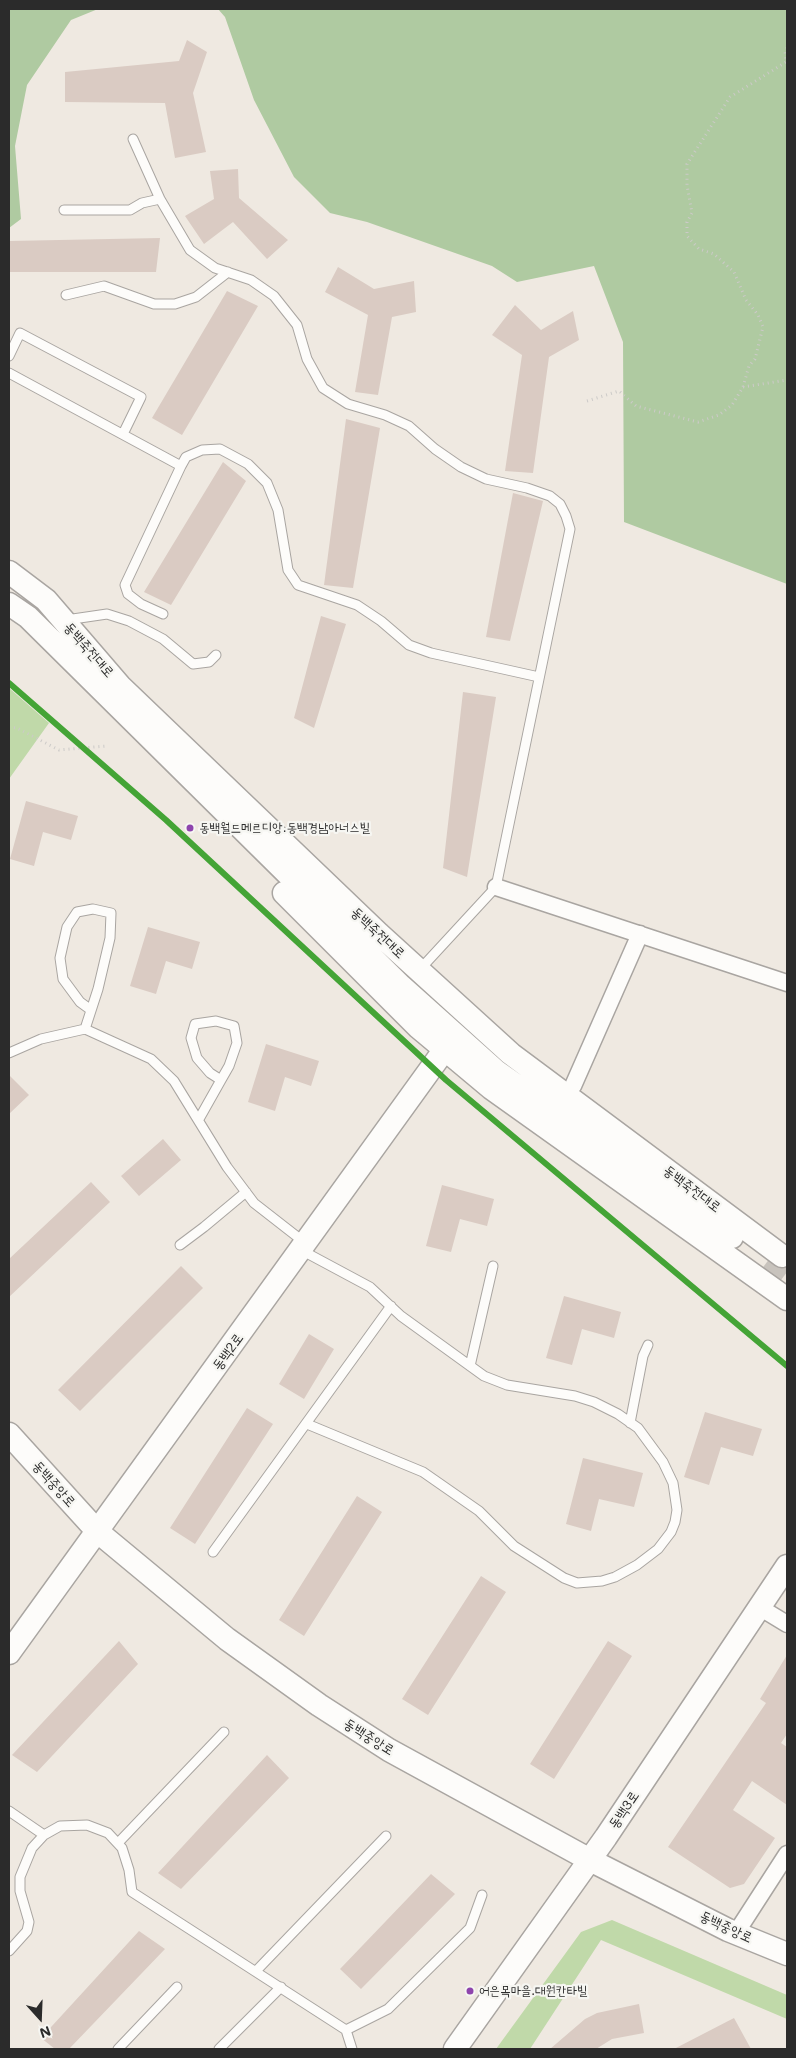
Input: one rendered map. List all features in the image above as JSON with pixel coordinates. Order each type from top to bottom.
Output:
[{"type":"main road","name":"동백죽전대로","points":[[9,572],[46,600],[64,620],[118,696]]},
{"type":"main road","name":"동백죽전대로","points":[[9,604],[28,617],[118,696],[401,986],[496,1071],[779,1255]]},
{"type":"main road","points":[[118,696],[226,766],[379,924],[474,1010],[674,1164],[779,1255]]},
{"type":"main road","points":[[118,696],[171,777],[418,1027],[491,1088],[787,1299]]},
{"type":"main road","name":"동백2로","points":[[9,1653],[304,1247],[445,1049]]},
{"type":"main road","name":"동백중앙로","points":[[9,1434],[98,1532],[227,1639],[319,1705],[388,1750],[590,1860],[736,1933],[787,1954]]},
{"type":"main road","name":"동백3로","points":[[454,2049],[590,1860],[787,1566]]},
{"type":"street","points":[[496,887],[787,983]]},
{"type":"street","points":[[573,1086],[640,934]]},
{"type":"street","points":[[759,1606],[787,1624]]},
{"type":"street","points":[[736,1933],[787,1854]]},
{"type":"lane","points":[[133,139],[160,199],[190,250],[215,268],[251,280],[274,296],[297,325],[307,359],[323,388],[348,404],[385,415],[409,426],[435,449],[461,467],[486,479],[527,488],[550,496],[560,504],[570,529],[496,887],[424,964]]},
{"type":"lane","points":[[64,210],[130,210],[142,202],[160,199]]},
{"type":"lane","points":[[66,295],[104,286],[154,304],[175,304],[196,297],[228,272]]},
{"type":"lane","points":[[9,356],[20,333],[141,396],[123,434]]},
{"type":"lane","points":[[9,373],[181,466]]},
{"type":"lane","points":[[163,614],[141,604],[128,594],[125,585],[186,457],[202,450],[220,449],[248,464],[267,483],[278,510],[288,570],[298,585],[357,605],[381,621],[409,645],[431,653],[539,677]]},
{"type":"lane","points":[[64,620],[107,614],[129,621],[163,638],[193,664],[209,662],[216,655]]},
{"type":"lane","points":[[85,1029],[91,1010],[110,938],[111,913],[93,909],[77,912],[67,927],[60,958],[63,979],[80,1002],[91,1010]]},
{"type":"lane","points":[[199,1119],[229,1066],[237,1043],[234,1026],[216,1021],[195,1024],[191,1038],[197,1058],[210,1073],[221,1080]]},
{"type":"lane","points":[[9,1053],[41,1039],[85,1029],[151,1059],[174,1081],[227,1167],[254,1203],[304,1247],[370,1287],[401,1316],[484,1376],[507,1385],[576,1396],[594,1402],[638,1428],[652,1446],[673,1483],[677,1510],[675,1522],[666,1541],[648,1557],[615,1577],[588,1584],[564,1578],[538,1564],[514,1546],[480,1511],[423,1472],[307,1424]]},
{"type":"lane","points":[[180,1245],[204,1228],[246,1192]]},
{"type":"lane","points":[[470,1366],[493,1266]]},
{"type":"lane","points":[[213,1552],[391,1306]]},
{"type":"lane","points":[[630,1423],[643,1356],[648,1345]]},
{"type":"lane","points":[[118,1843],[224,1732]]},
{"type":"lane","points":[[9,1811],[44,1835]]},
{"type":"lane","points":[[9,1952],[27,1931],[28,1922],[20,1891],[20,1877],[32,1848],[44,1835],[60,1826],[87,1825],[108,1833],[122,1848],[129,1870],[132,1892],[346,2030],[352,2049]]},
{"type":"lane","points":[[256,1971],[386,1836]]},
{"type":"lane","points":[[346,2030],[388,2009],[470,1928],[482,1895]]},
{"type":"lane","points":[[118,2049],[177,1987]]},
{"type":"lane","points":[[219,2049],[281,1988]]},
{"type":"path","points":[[587,401],[619,391],[636,406],[698,422],[719,415],[732,405],[743,388],[749,366],[755,359],[763,327],[758,315],[746,300],[734,272],[714,254],[699,249],[688,236],[687,222],[692,213],[687,185],[687,164],[730,97],[786,62],[785,51],[787,48]]},
{"type":"path","points":[[743,388],[787,380]]},
{"type":"path","points":[[9,727],[17,728],[59,750],[66,751],[106,746]]},
{"type":"green space","points":[[9,9],[98,9],[71,20],[27,85],[15,146],[21,219],[9,228]]},
{"type":"green space","points":[[218,9],[787,9],[787,584],[624,522],[623,342],[594,266],[517,282],[492,266],[367,222],[330,213],[294,177],[254,100],[225,17]]},
{"type":"green space","points":[[9,688],[49,723],[9,779]]},
{"type":"green space","points":[[612,1920],[787,1995],[787,2019],[601,1940],[530,2049],[496,2049],[581,1932]]},
{"type":"building","points":[[187,40],[207,52],[193,93],[206,152],[175,158],[165,103],[65,102],[65,72],[179,61]]},
{"type":"building","points":[[238,169],[239,198],[288,240],[267,259],[233,222],[204,244],[185,216],[214,199],[210,171]]},
{"type":"building","points":[[160,238],[156,272],[9,272],[9,241]]},
{"type":"building","points":[[338,267],[374,289],[414,281],[416,312],[392,317],[378,395],[355,392],[368,315],[325,292]]},
{"type":"building","points":[[227,291],[258,306],[182,435],[152,418]]},
{"type":"building","points":[[515,305],[541,330],[573,311],[579,340],[549,357],[533,473],[505,471],[522,355],[492,335]]},
{"type":"building","points":[[346,419],[380,428],[353,588],[324,585]]},
{"type":"building","points":[[223,462],[246,481],[171,605],[144,592]]},
{"type":"building","points":[[513,493],[543,501],[510,641],[486,637]]},
{"type":"building","points":[[321,616],[346,624],[314,728],[294,718]]},
{"type":"building","points":[[463,692],[496,697],[467,877],[443,868]]},
{"type":"building","points":[[26,801],[78,816],[71,840],[43,832],[34,866],[10,859]]},
{"type":"building","points":[[148,927],[200,942],[192,969],[166,961],[156,994],[130,986]]},
{"type":"building","points":[[266,1044],[319,1061],[311,1086],[285,1077],[275,1111],[248,1102]]},
{"type":"building","points":[[9,1075],[29,1095],[9,1114]]},
{"type":"building","points":[[163,1139],[181,1160],[139,1196],[121,1176]]},
{"type":"building","points":[[91,1182],[110,1202],[9,1297],[9,1259]]},
{"type":"building","points":[[442,1185],[494,1199],[487,1226],[460,1219],[451,1252],[426,1246]]},
{"type":"building","points":[[181,1266],[203,1288],[80,1411],[58,1390]]},
{"type":"building","points":[[564,1296],[621,1312],[614,1338],[582,1329],[572,1365],[546,1358]]},
{"type":"building","points":[[309,1334],[334,1349],[304,1399],[279,1384]]},
{"type":"building","points":[[247,1408],[273,1424],[195,1544],[170,1528]]},
{"type":"building","points":[[705,1412],[762,1429],[753,1456],[721,1447],[709,1485],[684,1477]]},
{"type":"building","points":[[583,1458],[643,1473],[634,1507],[599,1499],[591,1531],[566,1524]]},
{"type":"building","points":[[357,1496],[382,1512],[304,1636],[279,1620]]},
{"type":"building","points":[[481,1576],[506,1592],[428,1715],[402,1699]]},
{"type":"building","points":[[119,1641],[138,1664],[37,1772],[12,1755]]},
{"type":"building","points":[[608,1641],[632,1656],[554,1779],[530,1764]]},
{"type":"building","points":[[787,1655],[787,1734],[781,1743],[787,1747],[787,1805],[752,1781],[733,1810],[775,1838],[744,1884],[730,1888],[668,1847],[766,1703],[760,1699]]},
{"type":"building","points":[[267,1755],[289,1778],[181,1889],[158,1873]]},
{"type":"building","points":[[431,1874],[455,1894],[361,1989],[340,1969]]},
{"type":"building","points":[[139,1931],[165,1949],[69,2049],[55,2049],[41,2038]]},
{"type":"building","points":[[639,2004],[644,2033],[612,2039],[596,2049],[550,2049],[585,2019],[597,2013]]},
{"type":"building","points":[[734,2018],[751,2049],[674,2049]]},
{"type":"tunnel","points":[[767,1262],[787,1277]]},
{"type":"transit line","points":[[9,683],[166,820],[446,1080],[787,1366]]},
{"type":"place","name":"동백월드메르디앙.동백경남아너스빌","points":[[190,828]]},
{"type":"place","name":"어은목마을.대원칸타빌","points":[[470,1991]]}]
